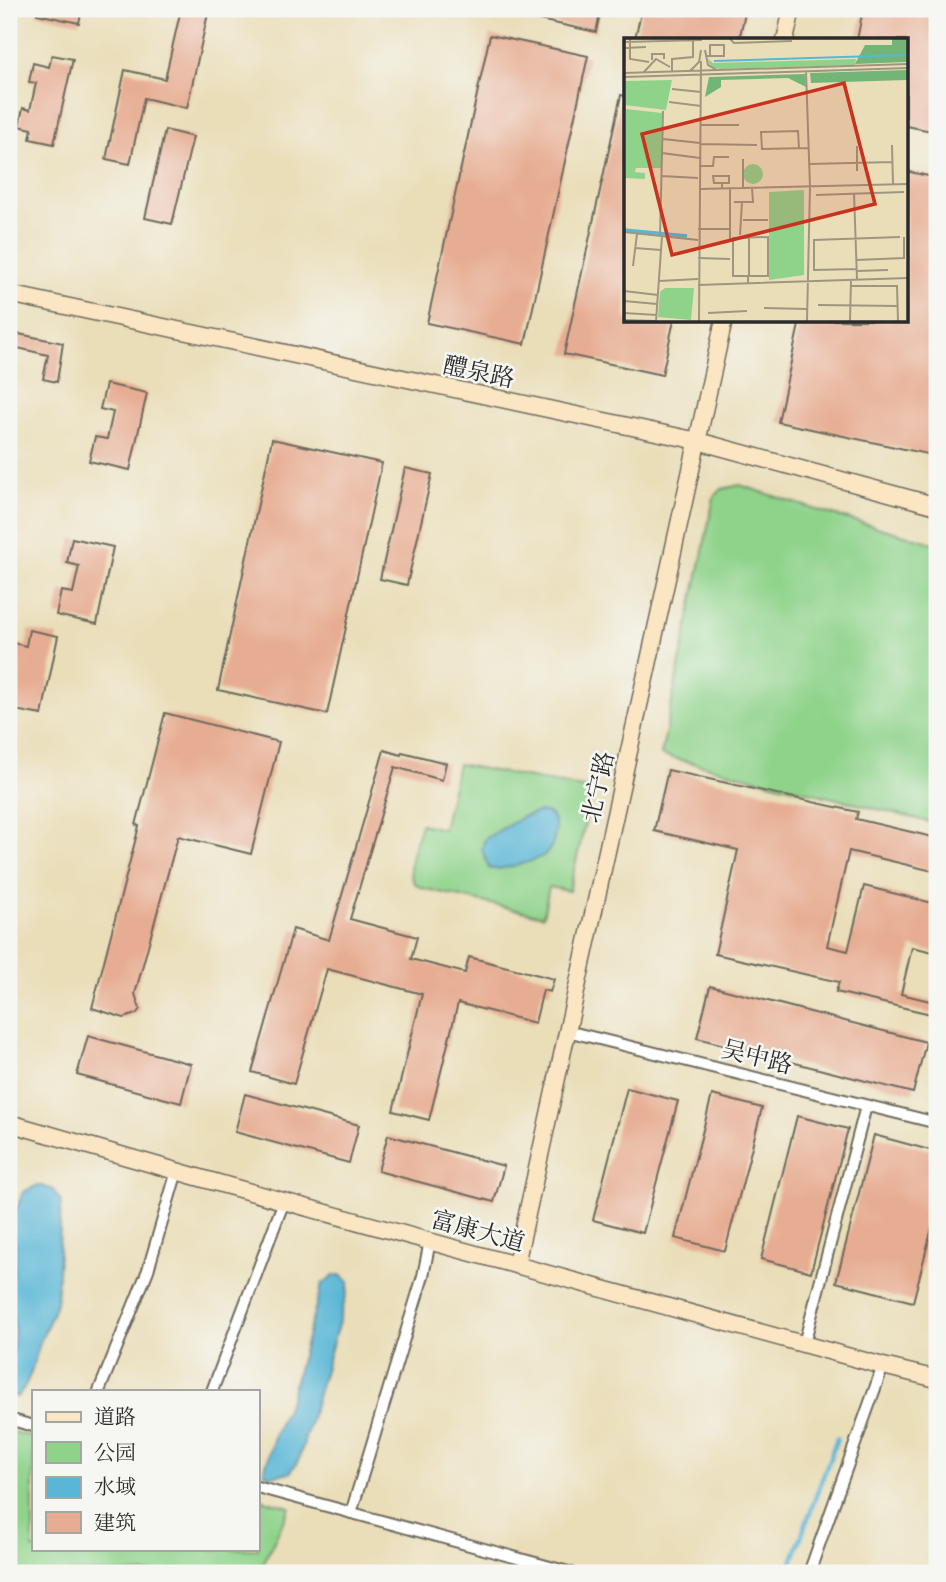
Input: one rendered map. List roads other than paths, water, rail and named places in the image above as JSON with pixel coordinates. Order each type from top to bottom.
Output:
[{"type":"street","points":[[785,38],[792,9]]},
{"type":"street","name":"醴泉路","points":[[9,294],[698,441],[937,506]]},
{"type":"street","name":"北宁路","points":[[516,1264],[724,322]]},
{"type":"street","name":"吴中路","points":[[567,1031],[937,1123]]},
{"type":"street","points":[[804,1344],[866,1106]]},
{"type":"street","name":"富康大道","points":[[9,1123],[937,1379]]},
{"type":"street","points":[[99,1390],[148,1269],[177,1171]]},
{"type":"street","points":[[212,1390],[284,1201]]},
{"type":"street","points":[[351,1513],[423,1276],[430,1241]]},
{"type":"street","points":[[809,1573],[883,1366]]},
{"type":"street","points":[[9,1419],[32,1426]]},
{"type":"street","points":[[259,1488],[572,1573]]},
{"type":"water","points":[[539,812],[550,814],[555,824],[554,841],[548,851],[516,865],[489,868],[482,850],[485,839],[524,816]]},
{"type":"water","points":[[38,1185],[52,1189],[61,1201],[57,1298],[29,1377],[17,1397],[9,1394],[9,1366],[14,1329],[9,1283],[13,1275],[16,1245],[11,1235],[11,1224],[23,1192]]},
{"type":"water","points":[[335,1275],[340,1275],[349,1282],[299,1459],[290,1473],[270,1476],[264,1472],[275,1433],[289,1402],[322,1284]]},
{"type":"waterway","points":[[788,1573],[837,1438]]}]
